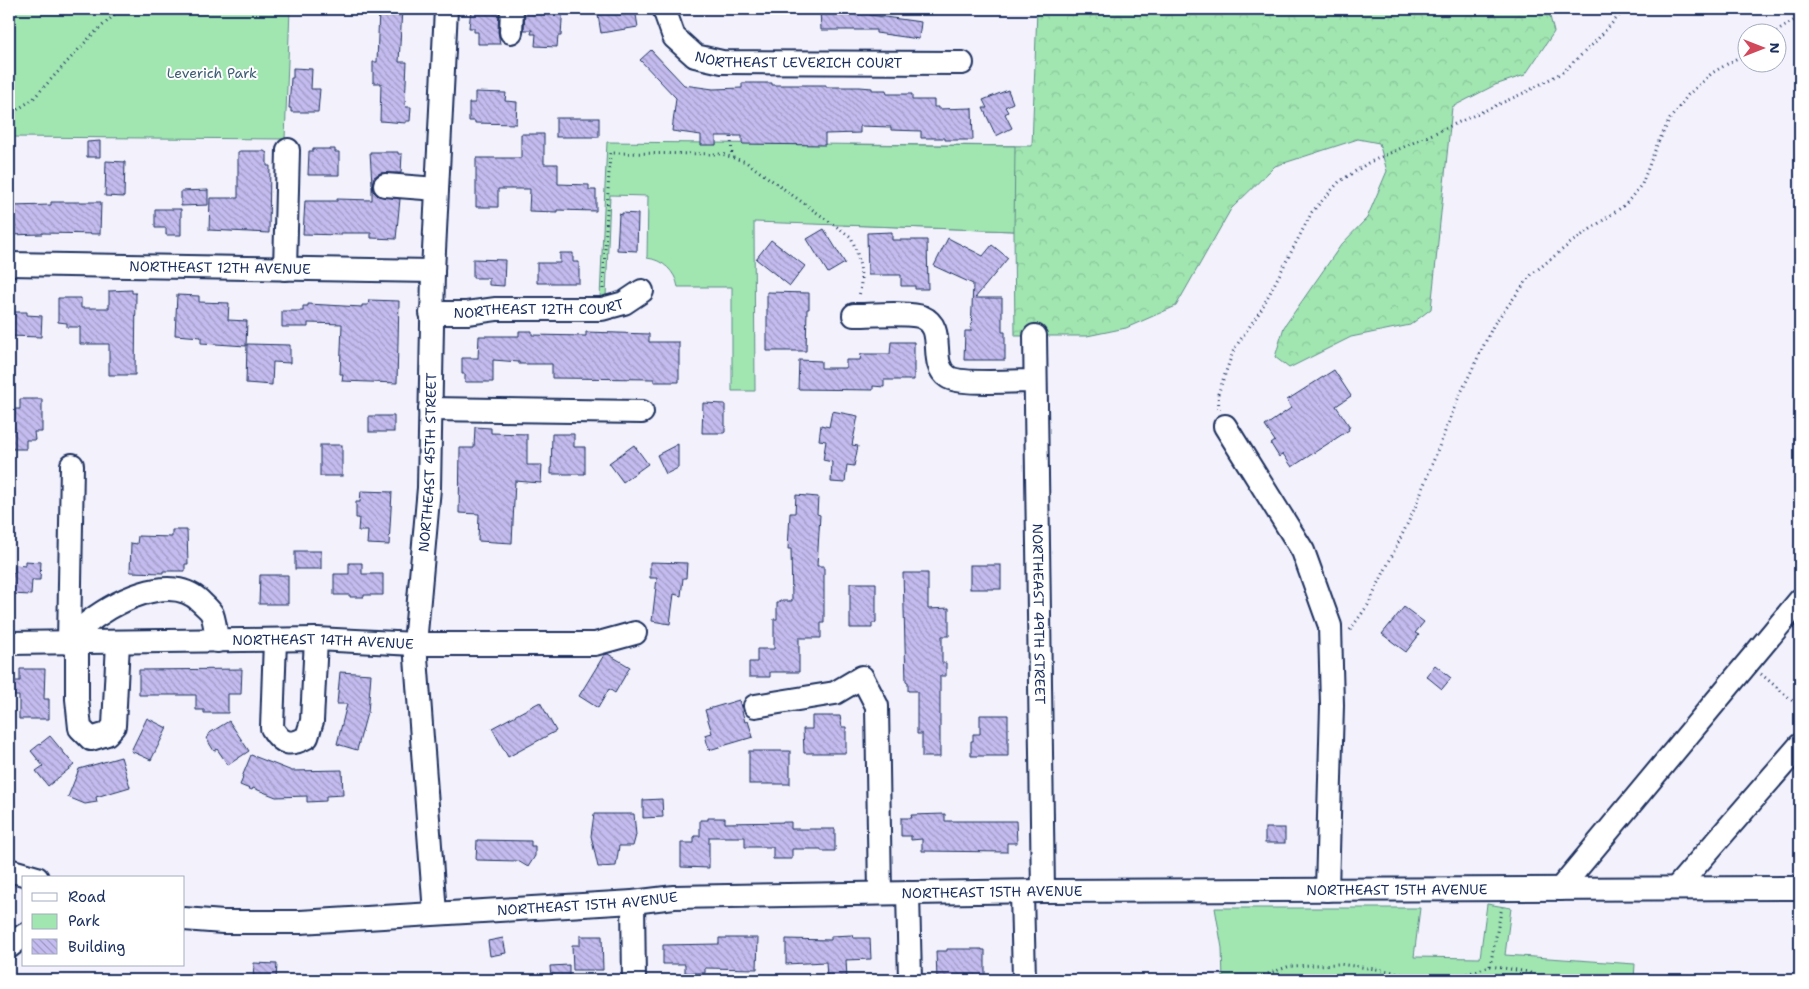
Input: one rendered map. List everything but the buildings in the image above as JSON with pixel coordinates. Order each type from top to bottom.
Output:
[{"type":"street","name":"NORTHEAST 45TH STREET","points":[[434,913],[415,644],[428,488],[431,313],[446,9]]},
{"type":"street","points":[[511,32],[512,9]]},
{"type":"street","name":"NORTHEAST LEVERICH COURT","points":[[664,9],[674,37],[695,56],[722,62],[962,63]]},
{"type":"street","points":[[285,269],[288,150]]},
{"type":"street","points":[[385,185],[437,189]]},
{"type":"street","name":"NORTHEAST 12TH AVENUE","points":[[9,264],[433,271]]},
{"type":"street","name":"NORTHEAST 12TH COURT","points":[[431,313],[467,313],[496,309],[602,309],[624,303],[642,291]]},
{"type":"street","points":[[854,315],[914,316],[928,321],[936,334],[939,365],[942,371],[954,380],[1035,381]]},
{"type":"street","name":"NORTHEAST 49TH STREET","points":[[1024,980],[1033,891],[1035,336]]},
{"type":"street","points":[[430,410],[642,412]]},
{"type":"street","points":[[1225,426],[1303,551],[1330,626],[1332,705],[1327,890]]},
{"type":"street","points":[[72,465],[77,699],[80,728],[91,739],[107,734],[114,726],[118,642]]},
{"type":"street","points":[[76,643],[84,626],[102,613],[126,600],[146,593],[169,589],[182,590],[198,598],[212,613],[218,641]]},
{"type":"street","points":[[1560,889],[1800,600]]},
{"type":"street","name":"NORTHEAST 14TH AVENUE","points":[[9,643],[316,640],[415,644],[595,644],[636,633]]},
{"type":"street","points":[[275,640],[272,728],[277,736],[286,742],[296,743],[307,738],[312,721],[316,640]]},
{"type":"street","points":[[754,706],[835,693],[862,677],[877,706],[880,893]]},
{"type":"street","points":[[1676,888],[1800,745]]},
{"type":"street","points":[[9,870],[30,876]]},
{"type":"street","name":"NORTHEAST 15TH AVENUE","points":[[185,919],[223,922],[300,922],[633,902],[674,897],[880,893],[1800,888]]},
{"type":"street","points":[[908,893],[910,980]]},
{"type":"street","points":[[633,902],[634,980]]},
{"type":"street","points":[[9,948],[22,937]]},
{"type":"path","points":[[9,115],[32,100],[91,36],[120,9]]},
{"type":"path","points":[[1225,426],[1219,412],[1218,394],[1234,349],[1261,310],[1312,212],[1340,182],[1368,163],[1518,96],[1562,72],[1594,43],[1625,9]]},
{"type":"path","points":[[1786,26],[1800,13]]},
{"type":"path","points":[[1331,658],[1368,605],[1414,510],[1457,401],[1494,324],[1532,274],[1572,242],[1625,205],[1642,184],[1657,145],[1670,119],[1688,95],[1712,73],[1736,59]]},
{"type":"path","points":[[731,137],[732,157]]},
{"type":"path","points":[[602,309],[610,153],[722,154],[746,162],[851,237],[857,251],[862,283],[854,315]]},
{"type":"path","points":[[1748,663],[1800,707]]},
{"type":"path","points":[[1490,966],[1507,889]]},
{"type":"path","points":[[1255,980],[1290,966],[1339,964],[1390,972],[1422,980]]},
{"type":"path","points":[[1453,980],[1490,966],[1530,972],[1540,980]]},
{"type":"green space","name":"Leverich Park","points":[[9,9],[290,9],[285,139],[9,137]]},
{"type":"green space","points":[[1037,9],[1548,9],[1554,32],[1525,75],[1495,85],[1452,107],[1431,309],[1410,325],[1351,337],[1289,368],[1275,357],[1284,327],[1341,245],[1367,218],[1387,171],[1379,143],[1358,139],[1275,166],[1231,209],[1176,306],[1126,328],[1087,336],[1015,336],[1014,231],[843,225],[850,144],[1032,146]]},
{"type":"green space","points":[[607,142],[1015,146],[1014,231],[754,222],[755,391],[732,391],[732,287],[678,287],[674,276],[667,267],[658,261],[647,258],[648,196],[610,195],[606,297],[600,298]]},
{"type":"green space","points":[[1487,904],[1511,908],[1505,955],[1635,964],[1634,980],[1223,980],[1222,948],[1215,908],[1420,908],[1414,957],[1480,958]]}]
